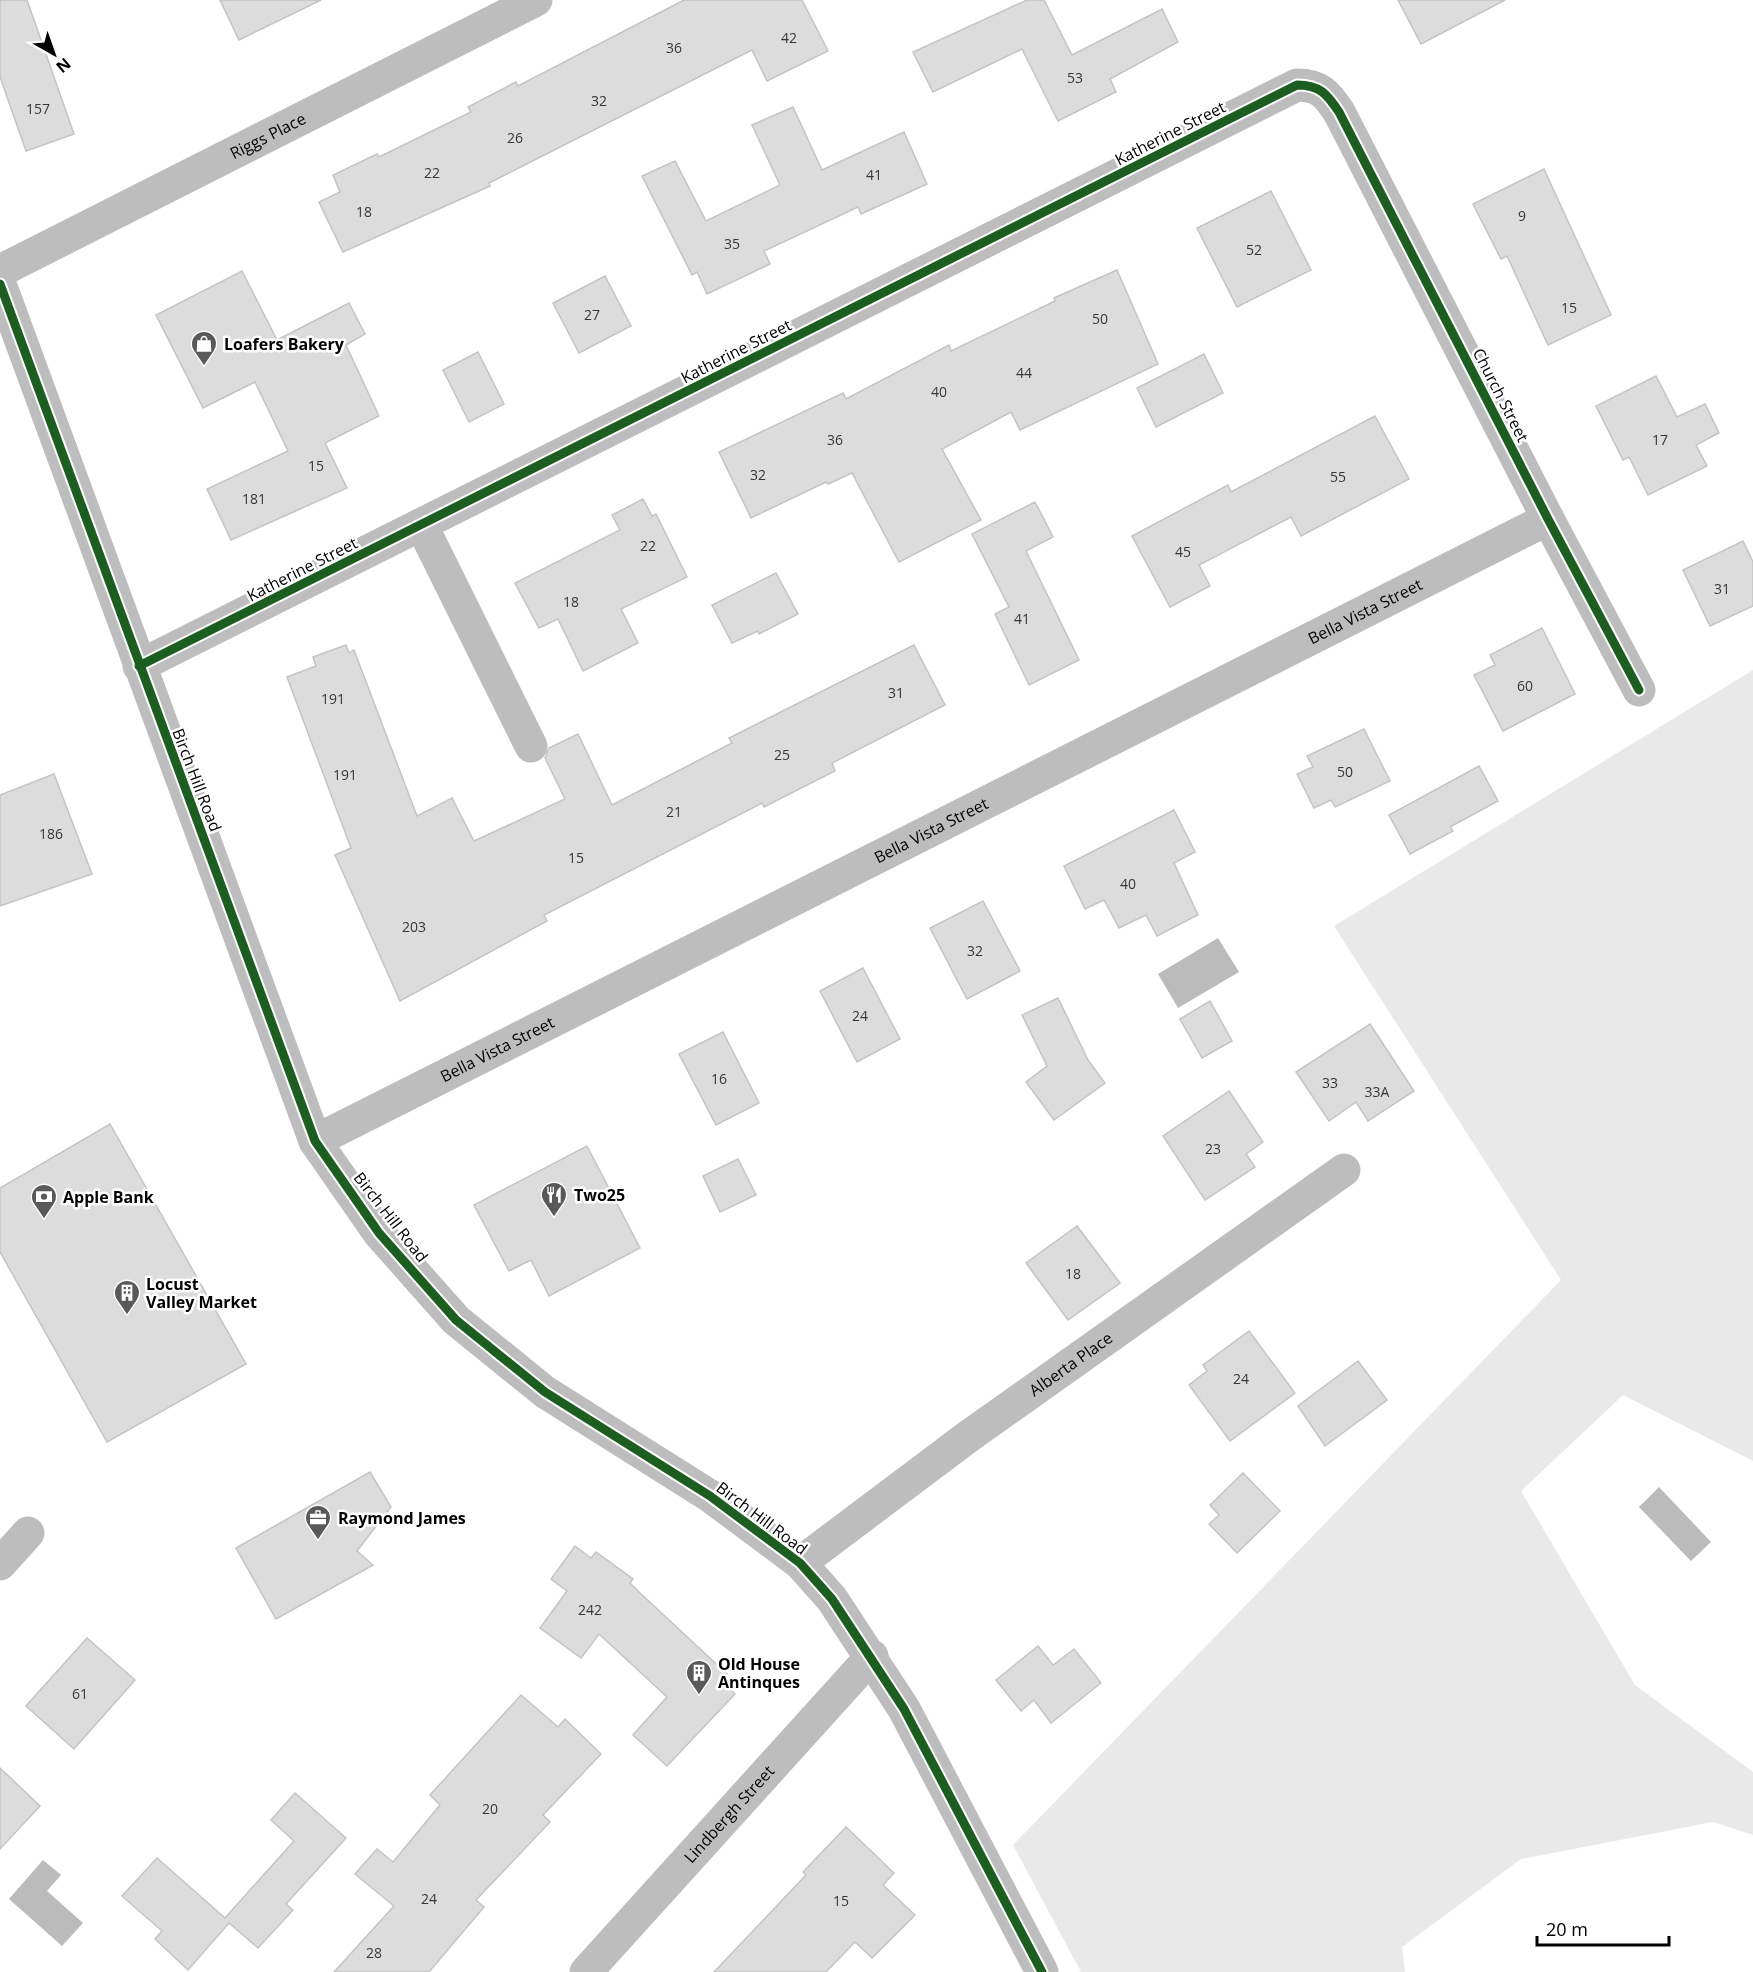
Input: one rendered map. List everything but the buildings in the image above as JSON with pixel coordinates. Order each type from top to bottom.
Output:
[{"type":"street","name":"Riggs Place","points":[[0,271],[537,0]]},
{"type":"street","name":"Katherine Street","points":[[139,666],[1297,86],[1312,85],[1325,91],[1339,112]]},
{"type":"street","name":"Church Street","points":[[1339,112],[1548,519],[1639,690]]},
{"type":"street","name":"Birch Hill Road","points":[[0,284],[315,1140],[380,1233],[456,1320],[545,1392],[710,1496],[800,1563],[832,1599],[872,1656],[904,1709],[1042,1972]]},
{"type":"street","name":"Bella Vista Street","points":[[315,1140],[1548,519]]},
{"type":"street","points":[[422,526],[531,746]]},
{"type":"street","name":"Alberta Place","points":[[800,1563],[969,1436],[1344,1170]]},
{"type":"street","points":[[0,1564],[28,1533]]},
{"type":"street","name":"Lindbergh Street","points":[[586,1972],[872,1656]]},
{"type":"shaded area","points":[[1753,670],[1753,1461],[1623,1395],[1521,1491],[1635,1685],[1753,1772],[1753,1835],[1713,1822],[1521,1859],[1402,1947],[1405,1972],[1081,1972],[1013,1845],[1561,1280],[1334,926]]},
{"type":"shaded area","points":[[1218,938],[1239,972],[1178,1008],[1158,974]]},
{"type":"shaded area","points":[[1659,1487],[1711,1542],[1691,1561],[1639,1507]]},
{"type":"shaded area","points":[[43,1860],[61,1875],[47,1891],[83,1923],[62,1946],[9,1899]]},
{"type":"cycle path","points":[[139,666],[1297,85],[1305,85],[1322,92],[1339,112],[1548,519],[1639,690]]},
{"type":"cycle path","points":[[0,284],[315,1141],[379,1233],[456,1320],[545,1392],[710,1496],[800,1563],[832,1599],[904,1709],[1042,1972]]},
{"type":"place","name":"Loafers Bakery","points":[[204,367]]},
{"type":"place","name":"Two25","points":[[554,1218]]},
{"type":"place","name":"Apple Bank","points":[[44,1220]]},
{"type":"place","name":"Locust Valley Market","points":[[127,1316]]},
{"type":"place","name":"Raymond James","points":[[318,1541]]},
{"type":"place","name":"Old House Antinques","points":[[699,1696]]}]
